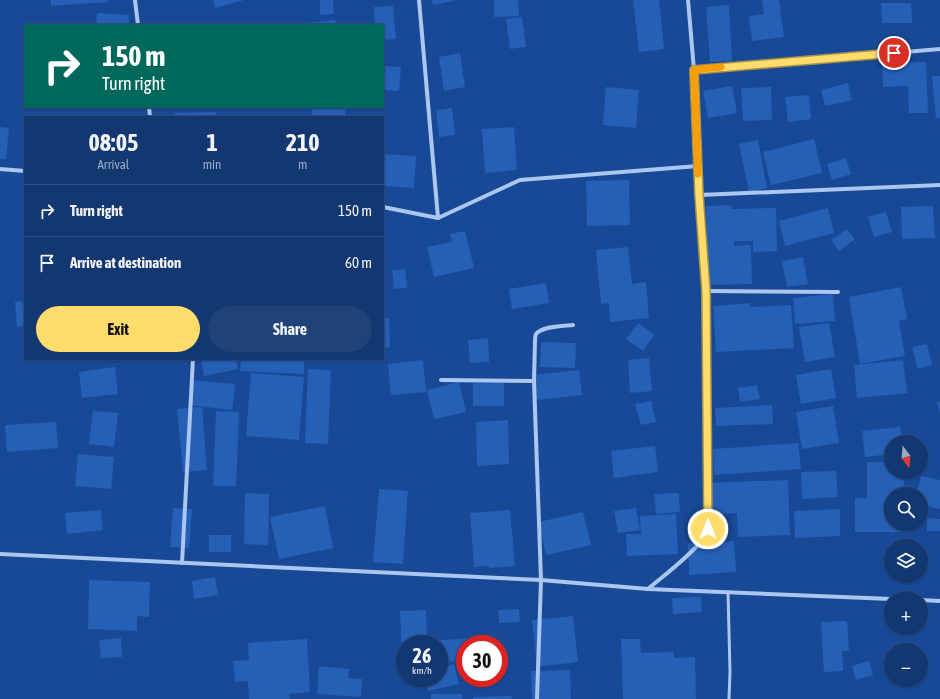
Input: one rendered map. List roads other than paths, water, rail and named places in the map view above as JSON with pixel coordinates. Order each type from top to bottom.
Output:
[{"type":"street","points":[[135,0],[138,24]]},
{"type":"street","points":[[419,0],[438,218]]},
{"type":"street","points":[[648,589],[695,548],[706,536],[708,529],[706,291],[699,195],[694,70],[688,0]]},
{"type":"street","points":[[694,70],[940,49]]},
{"type":"street","points":[[384,207],[438,218],[520,180],[698,166]]},
{"type":"street","points":[[0,169],[24,171]]},
{"type":"street","points":[[699,195],[940,185]]},
{"type":"street","points":[[706,291],[838,292]]},
{"type":"street","points":[[537,699],[541,580],[534,381],[535,341],[536,334],[542,330],[573,325]]},
{"type":"street","points":[[182,562],[194,360]]},
{"type":"street","points":[[441,380],[534,381]]},
{"type":"street","points":[[0,554],[541,580],[648,589],[884,599]]},
{"type":"street","points":[[928,600],[940,601]]},
{"type":"lane","points":[[728,592],[730,672],[729,699]]}]
